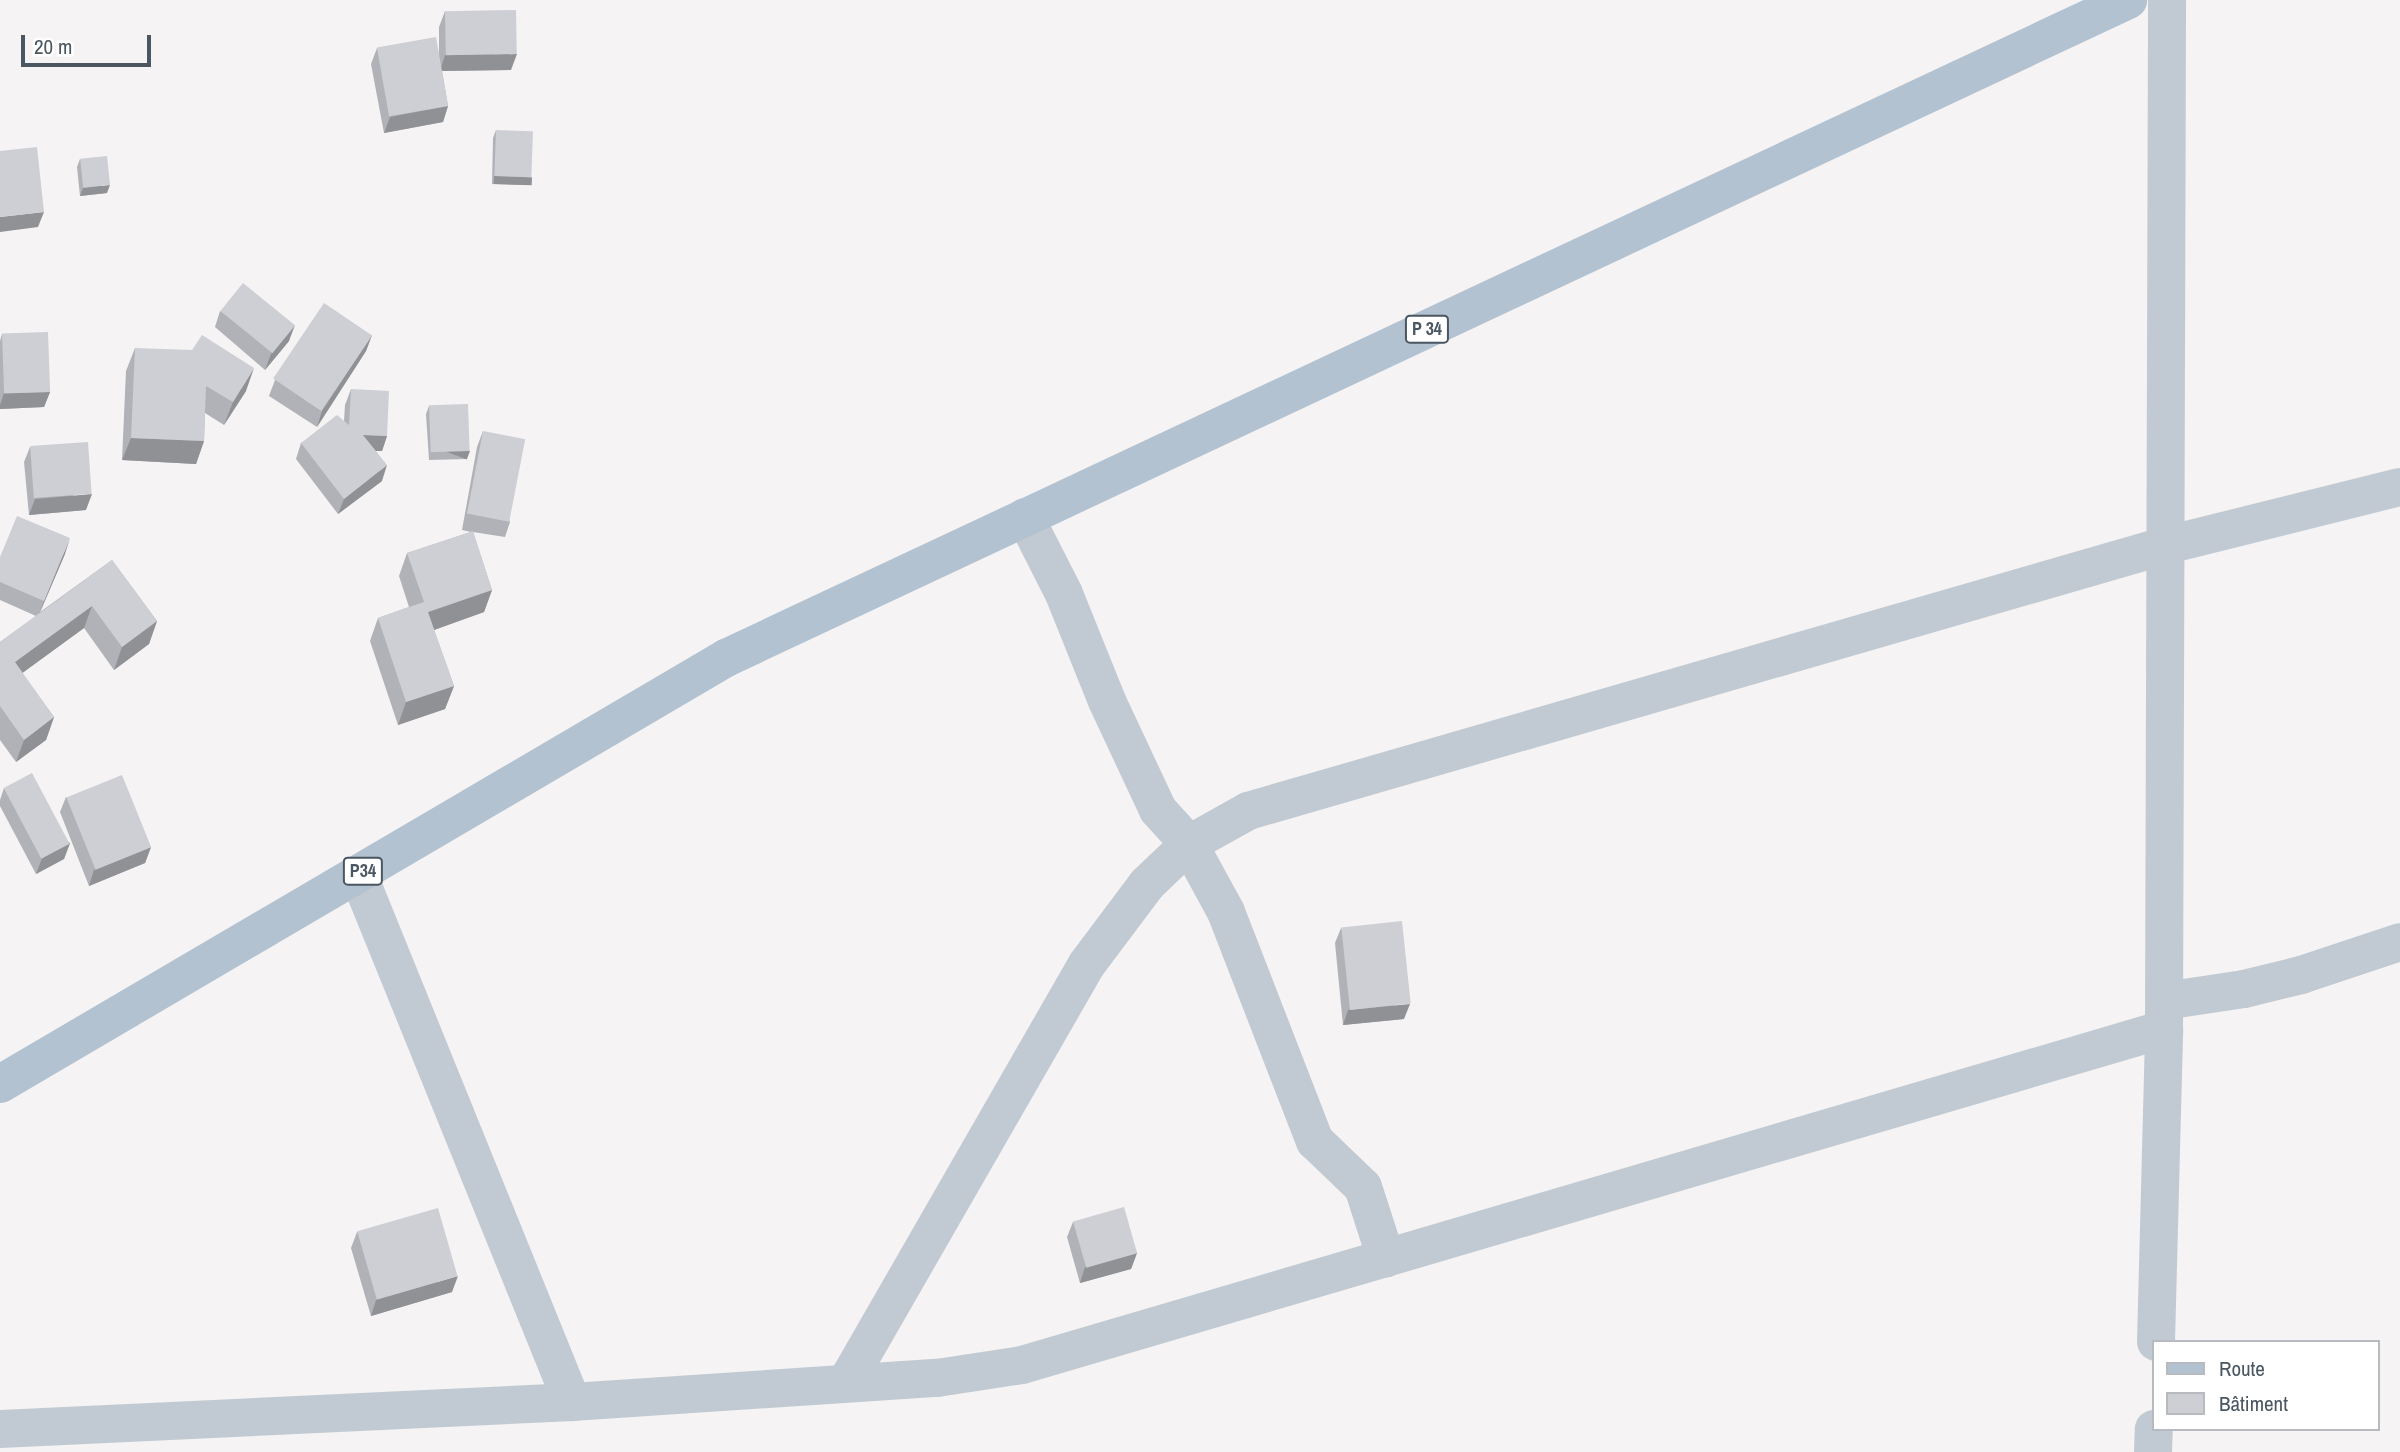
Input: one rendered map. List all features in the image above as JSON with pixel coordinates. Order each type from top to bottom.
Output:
[{"type":"main road","name":"P 34","points":[[726,658],[2128,0]]},
{"type":"main road","name":"P34","points":[[0,1084],[726,658]]},
{"type":"street","points":[[2156,1340],[2164,1015],[2167,0]]},
{"type":"street","points":[[846,1383],[1087,964],[1147,884],[1189,844],[1248,811],[2167,545],[2400,487]]},
{"type":"street","points":[[1025,517],[1064,594],[1107,701],[1158,810],[1189,844],[1226,912],[1315,1141],[1363,1187],[1386,1258]]},
{"type":"street","points":[[358,873],[572,1402]]},
{"type":"street","points":[[0,1429],[572,1402],[937,1378],[1023,1365],[1386,1258],[2400,942]]},
{"type":"street","points":[[2153,1452],[2154,1431]]},
{"type":"building","points":[[516,10],[517,54],[446,55],[445,11]]},
{"type":"building","points":[[436,37],[448,106],[389,116],[377,47]]},
{"type":"building","points":[[496,130],[533,131],[531,177],[494,176]]},
{"type":"building","points":[[37,147],[44,212],[0,217],[0,151]]},
{"type":"building","points":[[107,156],[110,185],[83,188],[80,159]]},
{"type":"building","points":[[243,283],[295,325],[272,353],[220,311]]},
{"type":"building","points":[[324,303],[372,335],[321,411],[273,378]]},
{"type":"building","points":[[48,332],[50,392],[4,394],[2,334]]},
{"type":"building","points":[[202,335],[254,368],[233,402],[206,386],[204,441],[131,438],[135,348],[192,350]]},
{"type":"building","points":[[351,389],[389,391],[387,436],[363,435],[387,465],[344,499],[301,443],[337,415],[349,425]]},
{"type":"building","points":[[468,404],[470,451],[431,452],[429,405]]},
{"type":"building","points":[[483,431],[525,439],[509,522],[467,513]]},
{"type":"building","points":[[88,442],[92,494],[34,498],[30,446]]},
{"type":"building","points":[[17,516],[70,538],[44,601],[0,582],[0,557]]},
{"type":"building","points":[[473,531],[492,590],[428,612],[454,686],[406,702],[378,618],[424,602],[407,553]]},
{"type":"building","points":[[112,560],[157,621],[122,647],[92,606],[15,662],[54,717],[24,740],[0,706],[0,642]]},
{"type":"building","points":[[32,773],[70,844],[41,859],[4,788]]},
{"type":"building","points":[[122,775],[151,847],[96,870],[66,797]]},
{"type":"building","points":[[1402,921],[1411,1004],[1350,1010],[1341,927]]},
{"type":"building","points":[[1124,1207],[1137,1253],[1086,1268],[1073,1222]]},
{"type":"building","points":[[438,1208],[458,1276],[377,1299],[357,1231]]}]
